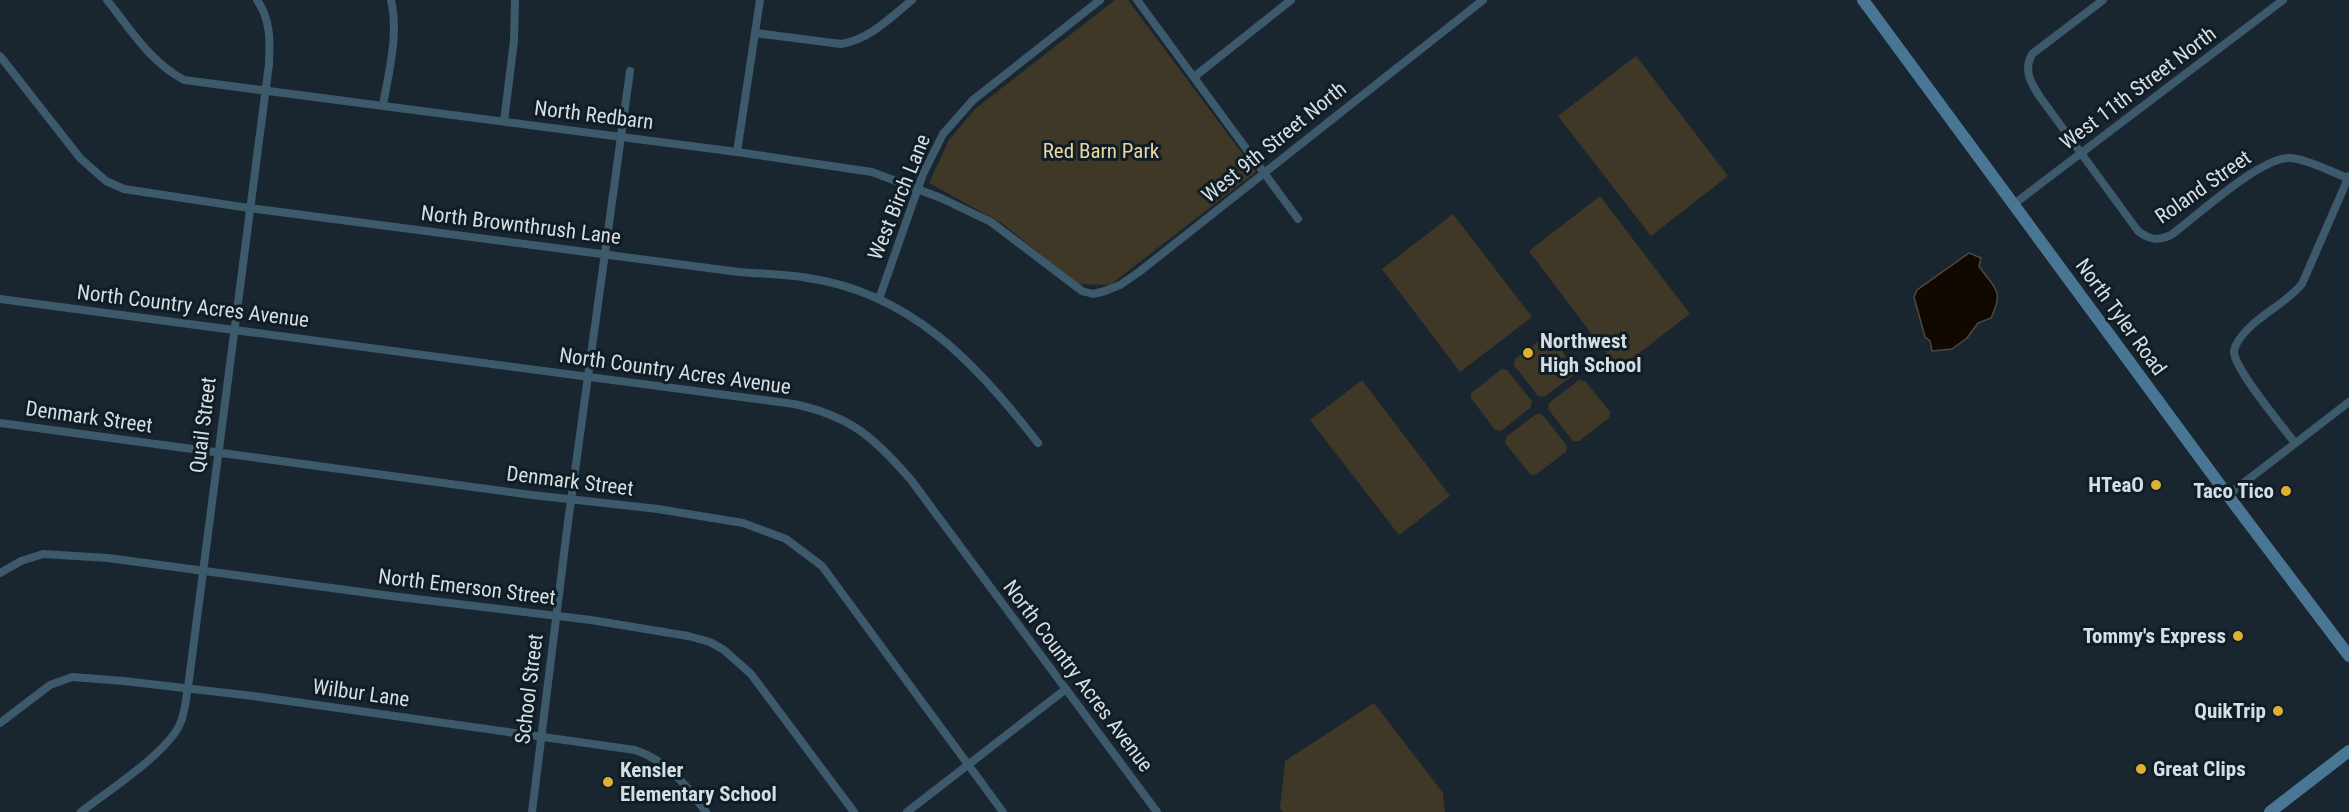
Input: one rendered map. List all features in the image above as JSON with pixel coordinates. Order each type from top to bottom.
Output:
[{"type":"main road","name":"North Tyler Road","points":[[1863,0],[2349,656]]},
{"type":"main road","points":[[2270,812],[2346,754]]},
{"type":"street","name":"North Redbarn","points":[[107,0],[152,57],[166,70],[184,80],[622,136],[872,172],[967,209],[991,222],[1079,290]]},
{"type":"street","name":"Quail Street","points":[[81,812],[154,755],[172,736],[182,719],[188,689],[269,64],[270,32],[266,17],[257,0]]},
{"type":"street","points":[[383,105],[393,45],[392,0]]},
{"type":"street","points":[[504,121],[514,41],[515,0]]},
{"type":"street","points":[[737,152],[760,0]]},
{"type":"street","points":[[755,33],[834,43],[854,42],[864,37],[912,0]]},
{"type":"street","name":"West Birch Lane","points":[[879,299],[918,189],[943,134],[974,100],[1100,0]]},
{"type":"street","points":[[1137,0],[1298,219]]},
{"type":"street","points":[[1194,77],[1292,0]]},
{"type":"street","name":"West 9th Street North","points":[[1079,290],[1093,294],[1120,285],[1483,0]]},
{"type":"street","points":[[2080,153],[2028,78],[2028,64],[2032,54],[2103,0]]},
{"type":"street","name":"West 11th Street North","points":[[2014,204],[2283,0]]},
{"type":"street","name":"North Brownthrush Lane","points":[[0,56],[80,158],[106,181],[124,189],[249,208],[739,272],[808,278],[855,289],[903,310],[952,345],[1001,394],[1038,443]]},
{"type":"street","name":"School Street","points":[[532,812],[571,500],[630,71]]},
{"type":"street","name":"Roland Street","points":[[2080,153],[2138,231],[2146,237],[2160,240],[2187,224],[2268,163],[2291,158],[2348,177]]},
{"type":"street","points":[[2295,443],[2248,381],[2235,358],[2234,350],[2248,329],[2295,292],[2301,284],[2348,177]]},
{"type":"street","name":"North Country Acres Avenue","points":[[0,299],[794,404],[837,416],[875,441],[911,480],[1157,812]]},
{"type":"street","points":[[2228,495],[2349,402]]},
{"type":"street","name":"Denmark Street","points":[[0,423],[571,500],[658,509],[743,523],[786,539],[822,566],[1004,812]]},
{"type":"street","name":"North Emerson Street","points":[[0,573],[21,561],[43,554],[108,558],[556,616],[688,636],[710,642],[751,674],[854,812]]},
{"type":"street","name":"Wilbur Lane","points":[[0,723],[50,685],[72,677],[188,689],[635,750],[651,756],[677,775],[706,812]]},
{"type":"street","points":[[907,812],[1066,689]]},
{"type":"green space","name":"Red Barn Park","points":[[1115,0],[1128,0],[1256,172],[1110,285],[1077,284],[1003,224],[929,183],[949,140],[975,109]]},
{"type":"green space","points":[[1636,56],[1728,176],[1651,236],[1558,116]]},
{"type":"green space","points":[[1600,196],[1690,314],[1618,369],[1529,251]]},
{"type":"green space","points":[[1453,214],[1532,317],[1460,372],[1382,269]]},
{"type":"green space","points":[[1545,336],[1551,337],[1575,368],[1575,374],[1544,397],[1538,396],[1514,365],[1515,359]]},
{"type":"green space","points":[[1502,369],[1507,370],[1532,401],[1531,407],[1501,431],[1495,430],[1471,398],[1471,393]]},
{"type":"green space","points":[[1362,380],[1450,496],[1399,535],[1310,420]]},
{"type":"green space","points":[[1579,380],[1585,381],[1610,412],[1609,418],[1579,441],[1573,441],[1548,409],[1549,403]]},
{"type":"green space","points":[[1536,414],[1542,414],[1567,446],[1566,452],[1535,475],[1530,474],[1505,443],[1506,437]]},
{"type":"green space","points":[[1374,703],[1443,793],[1445,812],[1283,812],[1280,808],[1285,761]]},
{"type":"shaded area","points":[[1969,253],[1981,258],[1979,266],[1996,290],[1995,308],[1991,318],[1978,323],[1967,338],[1952,349],[1932,351],[1930,341],[1925,337],[1914,297],[1917,290]]},
{"type":"place","name":"Northwest High School","points":[[1528,353]]},
{"type":"place","name":"HTeaO","points":[[2156,485]]},
{"type":"place","name":"Taco Tico","points":[[2286,491]]},
{"type":"place","name":"Tommy's Express","points":[[2238,636]]},
{"type":"place","name":"QuikTrip","points":[[2278,711]]},
{"type":"place","name":"Great Clips","points":[[2141,769]]},
{"type":"place","name":"Kensler Elementary School","points":[[608,782]]}]
